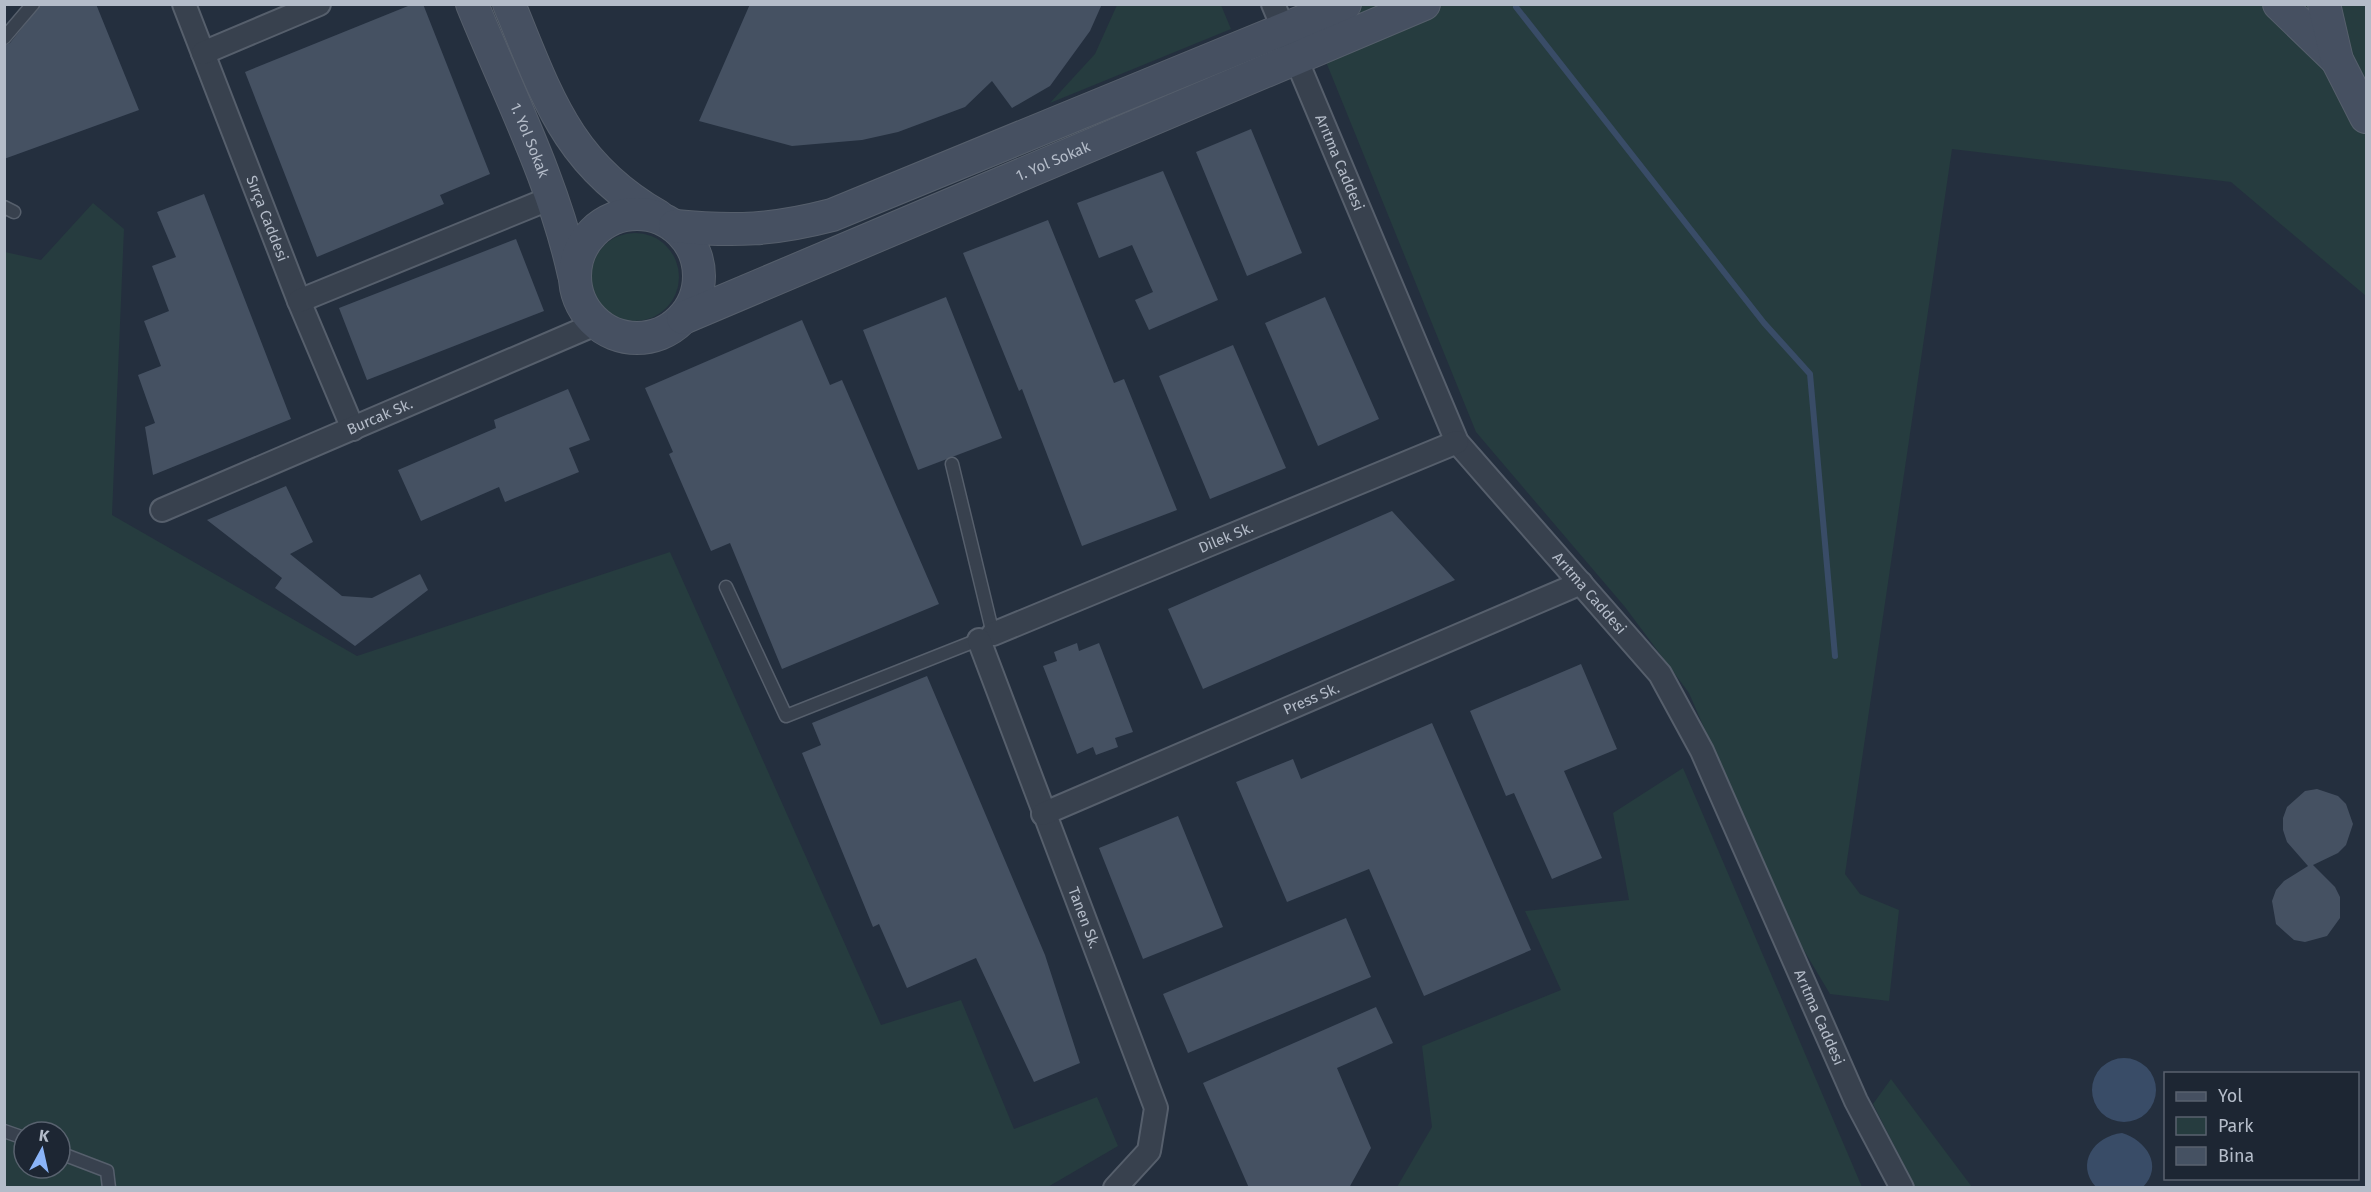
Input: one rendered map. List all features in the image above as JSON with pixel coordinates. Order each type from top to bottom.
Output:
[{"type":"main road","name":"1. Yol Sokak","points":[[472,4],[551,198],[566,239],[583,304],[598,323],[614,333],[641,337],[668,330],[683,318],[1424,4]]},
{"type":"main road","points":[[509,4],[553,110],[579,152],[603,178],[635,203],[670,223],[689,242],[698,260],[699,281],[694,301],[683,318]]},
{"type":"main road","points":[[576,281],[577,261],[584,243],[597,229],[614,218],[633,214],[649,215],[670,223],[740,230],[785,227],[832,215],[1278,16],[1344,4]]},
{"type":"main road","points":[[2279,4],[2337,60]]},
{"type":"main road","points":[[2324,4],[2337,60],[2367,117]]},
{"type":"street","name":"Sırça Caddesi","points":[[184,4],[299,301],[353,429]]},
{"type":"street","points":[[203,53],[319,4]]},
{"type":"street","name":"Arıtma Caddesi","points":[[1278,16],[1297,56],[1457,442],[1660,674],[1702,751],[1856,1101],[1902,1188]]},
{"type":"street","points":[[299,301],[551,198]]},
{"type":"street","name":"Burcak Sk.","points":[[162,510],[598,323]]},
{"type":"street","name":"Dilek Sk.","points":[[986,637],[1457,442]]},
{"type":"street","name":"Press Sk.","points":[[1043,814],[1581,583]]},
{"type":"street","name":"Tanen Sk.","points":[[986,637],[1043,814],[1156,1108],[1149,1151],[1115,1188]]},
{"type":"lane","points":[[4,38],[33,4]]},
{"type":"lane","points":[[726,587],[786,716],[986,637],[952,465]]},
{"type":"lane","points":[[72,1158],[107,1172],[109,1188]]},
{"type":"green space","points":[[1117,5],[1221,5],[1231,29],[1050,103],[1095,54]]},
{"type":"green space","points":[[1303,5],[2366,5],[2366,296],[2231,182],[1952,149],[1845,874],[1860,894],[1899,910],[1889,1001],[1830,994],[1790,927],[1689,693],[1625,607],[1476,432]]},
{"type":"green space","points":[[93,203],[124,229],[112,515],[357,656],[670,552],[881,1025],[961,1000],[1014,1129],[1097,1097],[1118,1146],[1046,1188],[5,1188],[5,252],[41,260]]},
{"type":"green space","points":[[635,233],[652,236],[666,246],[676,260],[679,277],[676,294],[666,308],[652,318],[635,321],[618,318],[604,308],[594,294],[591,277],[594,260],[604,246],[618,236]]},
{"type":"green space","points":[[1683,768],[1862,1187],[1397,1187],[1432,1127],[1422,1046],[1561,990],[1525,911],[1629,900],[1613,813]]},
{"type":"green space","points":[[1891,1079],[1972,1187],[1915,1187],[1873,1104]]},
{"type":"water","points":[[2118,1058],[2130,1058],[2147,1067],[2154,1078],[2156,1090],[2154,1102],[2147,1113],[2130,1122],[2118,1122],[2106,1117],[2097,1108],[2092,1096],[2092,1084],[2097,1072],[2106,1063]]},
{"type":"water","points":[[2122,1133],[2131,1136],[2145,1148],[2152,1163],[2149,1179],[2143,1187],[2096,1187],[2087,1169],[2091,1152],[2103,1139]]},
{"type":"building","points":[[41,4],[96,4],[139,110],[4,159],[4,46],[10,43]]},
{"type":"building","points":[[413,4],[423,4],[490,174],[440,195],[444,204],[317,257],[245,72]]},
{"type":"building","points":[[750,4],[1102,4],[1090,31],[1050,86],[1012,108],[992,81],[965,107],[898,132],[862,140],[792,146],[699,121]]},
{"type":"building","points":[[1251,129],[1302,253],[1247,276],[1196,152]]},
{"type":"building","points":[[1163,171],[1218,300],[1149,330],[1135,300],[1153,292],[1132,245],[1099,258],[1077,203]]},
{"type":"building","points":[[204,194],[291,419],[153,475],[145,427],[155,423],[138,375],[161,366],[144,321],[169,311],[152,266],[176,257],[157,212]]},
{"type":"building","points":[[1048,220],[1114,383],[1124,379],[1177,510],[1082,546],[1022,389],[1019,391],[963,253]]},
{"type":"building","points":[[516,239],[544,311],[367,380],[339,308]]},
{"type":"building","points":[[946,297],[1002,438],[918,470],[863,330]]},
{"type":"building","points":[[1325,297],[1379,419],[1318,446],[1265,323]]},
{"type":"building","points":[[802,320],[830,385],[842,380],[939,604],[782,669],[730,543],[711,551],[669,454],[673,452],[645,388]]},
{"type":"building","points":[[1233,345],[1286,468],[1210,499],[1159,376]]},
{"type":"building","points":[[568,389],[590,440],[569,448],[579,472],[505,502],[499,487],[421,521],[398,470],[496,428],[494,420]]},
{"type":"building","points":[[286,486],[313,542],[290,554],[342,596],[372,598],[420,574],[428,590],[355,646],[275,588],[282,578],[207,520]]},
{"type":"building","points":[[1392,511],[1455,580],[1203,689],[1168,609]]},
{"type":"building","points":[[1077,643],[1079,651],[1099,643],[1133,732],[1115,738],[1118,747],[1096,755],[1093,747],[1077,754],[1043,666],[1057,661],[1054,652]]},
{"type":"building","points":[[1581,664],[1617,749],[1564,771],[1602,858],[1552,879],[1514,793],[1506,796],[1470,711]]},
{"type":"building","points":[[927,676],[1045,955],[1080,1063],[1034,1082],[976,958],[907,988],[879,924],[873,927],[802,753],[821,745],[812,723]]},
{"type":"building","points":[[1432,723],[1531,950],[1424,996],[1369,869],[1287,902],[1236,782],[1293,759],[1301,779]]},
{"type":"building","points":[[2317,789],[2338,796],[2346,804],[2353,824],[2346,845],[2338,853],[2313,865],[2335,887],[2340,897],[2340,918],[2327,936],[2305,942],[2294,940],[2276,924],[2272,901],[2276,890],[2284,881],[2308,866],[2287,842],[2283,830],[2283,818],[2287,807],[2305,791]]},
{"type":"building","points":[[1178,816],[1223,927],[1143,959],[1099,848]]},
{"type":"building","points":[[1346,918],[1371,977],[1188,1053],[1163,994]]},
{"type":"building","points":[[1376,1007],[1393,1043],[1337,1068],[1371,1148],[1349,1188],[1249,1188],[1203,1083]]},
{"type":"waterway","points":[[1516,7],[1764,323],[1810,374],[1835,656]]}]
